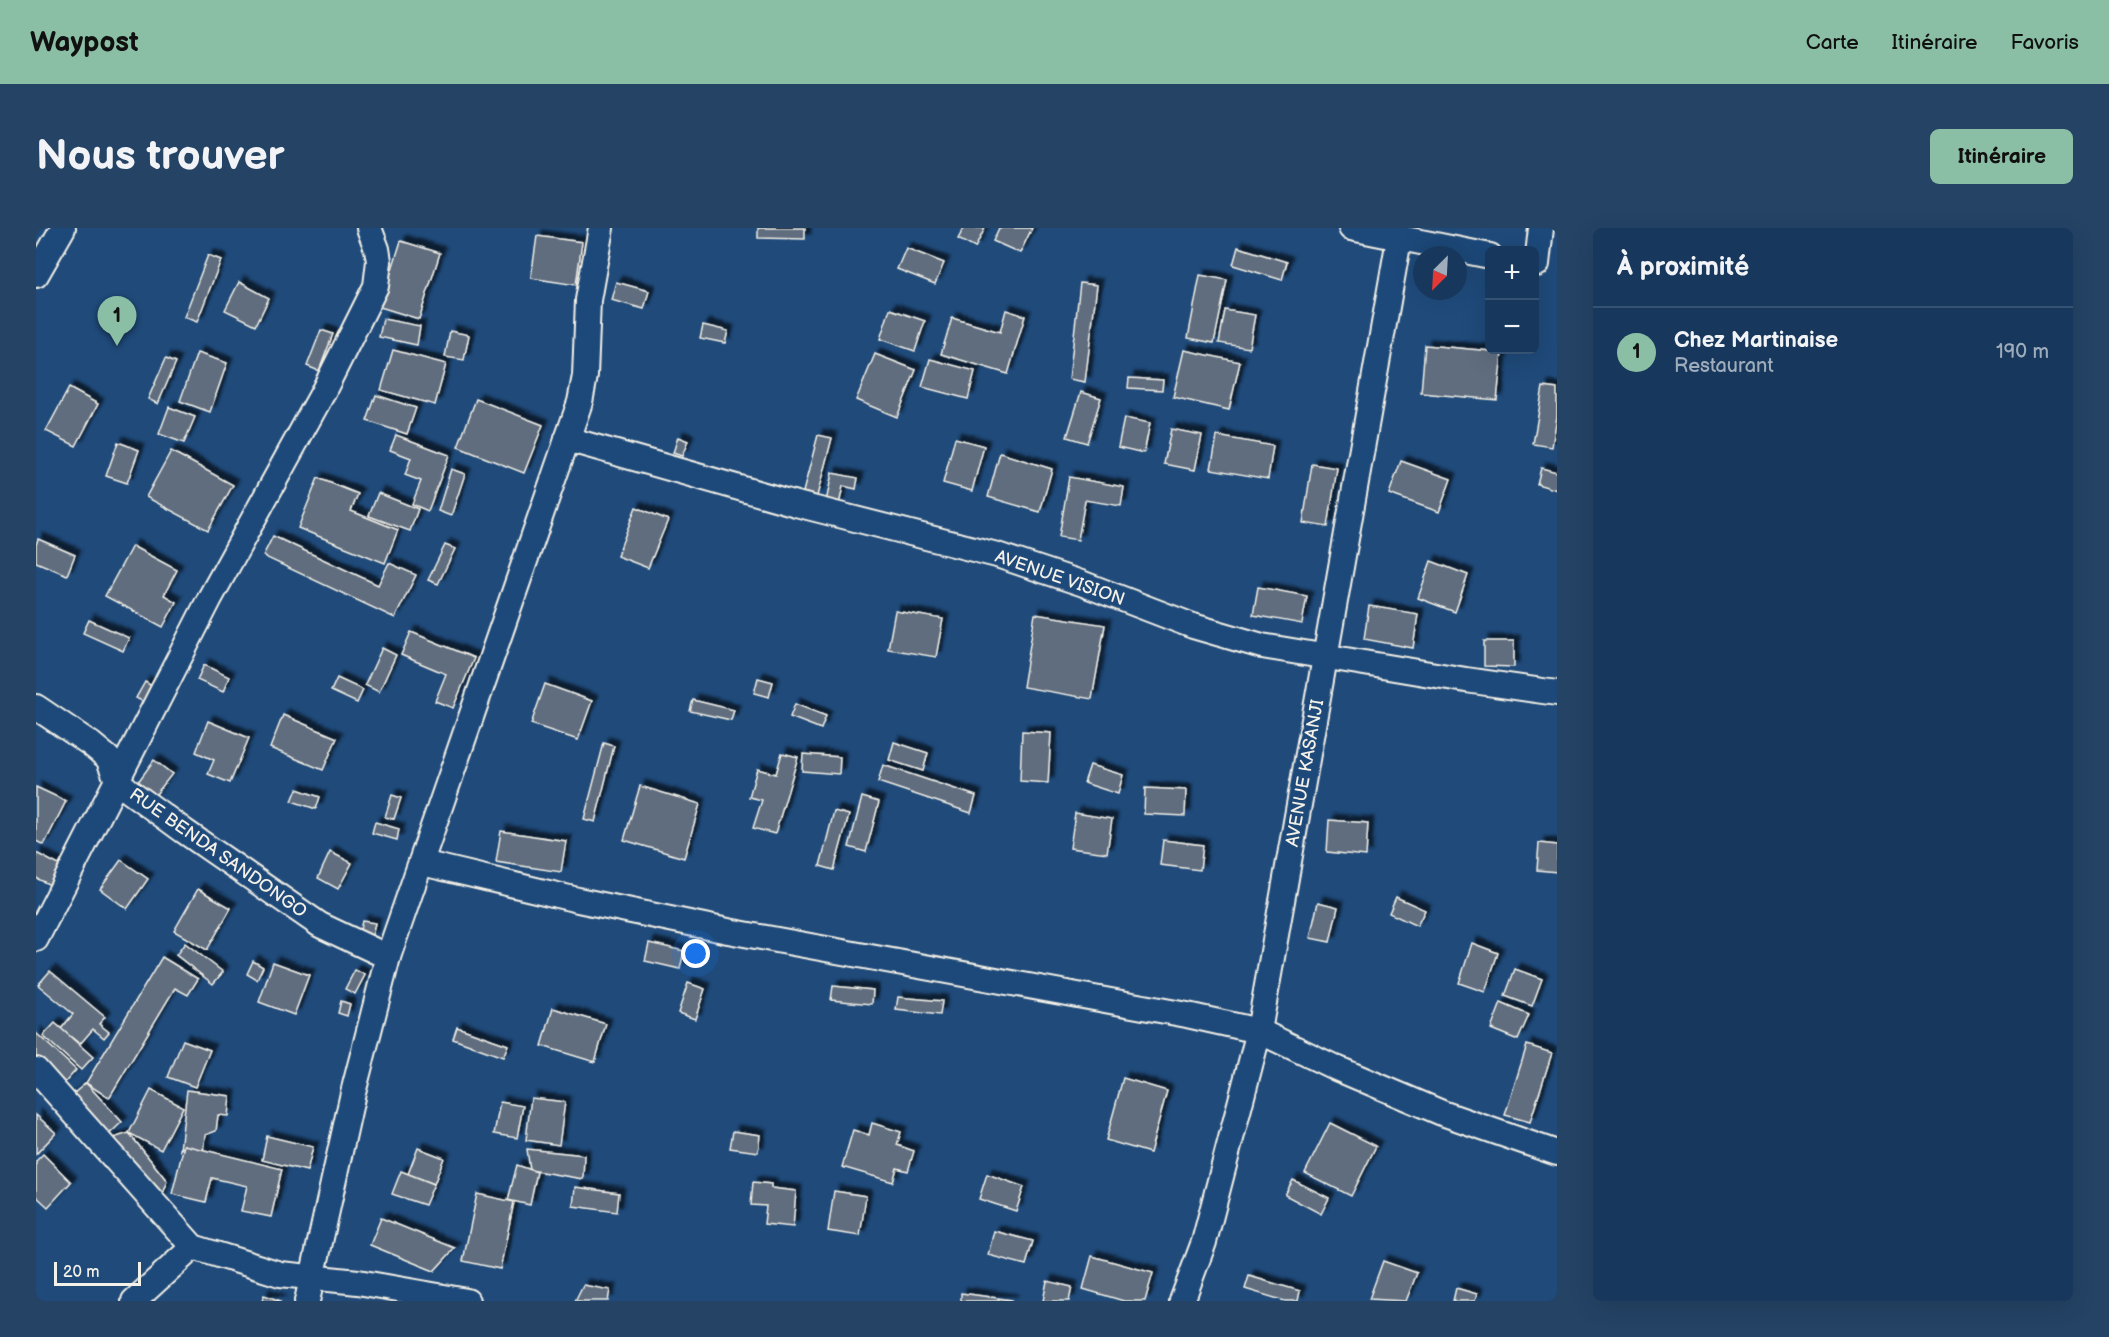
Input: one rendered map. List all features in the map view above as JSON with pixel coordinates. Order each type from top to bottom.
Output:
[{"type":"street","points":[[36,275],[63,228]]},
{"type":"street","points":[[36,939],[194,629],[346,347],[376,286],[379,261],[369,228]]},
{"type":"street","points":[[309,1290],[353,1093],[388,957],[580,402],[585,376],[586,319],[601,228]]},
{"type":"street","points":[[1351,228],[1485,255]]},
{"type":"street","points":[[1541,228],[1543,266]]},
{"type":"street","name":"AVENUE KASANJI","points":[[1182,1301],[1204,1242],[1259,1031],[1398,239]]},
{"type":"street","name":"AVENUE VISION","points":[[567,439],[796,504],[997,555],[1081,583],[1193,626],[1262,646],[1557,693]]},
{"type":"street","name":"RUE BENDA SANDONGO","points":[[36,707],[108,758],[117,780],[176,825],[320,925],[388,957]]},
{"type":"street","points":[[422,862],[578,900],[728,931],[1187,1015],[1259,1031],[1336,1068],[1442,1113],[1557,1154]]},
{"type":"street","points":[[36,1070],[193,1247],[269,1271],[309,1290],[358,1282],[467,1301]]},
{"type":"street","points":[[134,1301],[193,1247]]},
{"type":"building","points":[[758,228],[805,228],[805,239],[758,238]]},
{"type":"building","points":[[964,228],[985,228],[975,248],[958,239]]},
{"type":"building","points":[[999,228],[1032,228],[1020,253],[993,241]]},
{"type":"building","points":[[537,236],[582,242],[576,285],[531,278]]},
{"type":"building","points":[[401,241],[440,253],[419,319],[380,307]]},
{"type":"building","points":[[1238,247],[1287,262],[1282,280],[1233,265]]},
{"type":"building","points":[[906,248],[944,263],[935,284],[897,269]]},
{"type":"building","points":[[208,255],[221,260],[197,322],[184,317]]},
{"type":"building","points":[[1200,275],[1227,280],[1214,343],[1188,338]]},
{"type":"building","points":[[239,282],[269,298],[256,325],[225,310]]},
{"type":"building","points":[[616,282],[649,291],[644,309],[611,300]]},
{"type":"building","points":[[1080,283],[1097,285],[1085,382],[1069,379]]},
{"type":"building","points":[[890,309],[925,321],[915,351],[880,339]]},
{"type":"building","points":[[1006,310],[1025,316],[1008,374],[941,354],[952,318],[1000,332]]},
{"type":"building","points":[[1225,310],[1255,315],[1249,348],[1219,343]]},
{"type":"building","points":[[383,319],[420,326],[417,345],[379,337]]},
{"type":"building","points":[[703,325],[728,331],[725,343],[700,338]]},
{"type":"building","points":[[321,330],[333,334],[319,371],[307,366]]},
{"type":"building","points":[[450,331],[469,335],[464,360],[445,357]]},
{"type":"building","points":[[1425,345],[1485,350],[1485,354],[1502,354],[1497,400],[1421,393]]},
{"type":"building","points":[[393,350],[446,364],[435,405],[381,390]]},
{"type":"building","points":[[1184,350],[1240,362],[1229,410],[1173,397]]},
{"type":"building","points":[[197,353],[227,363],[210,412],[180,401]]},
{"type":"building","points":[[875,354],[916,370],[897,417],[856,400]]},
{"type":"building","points":[[166,358],[176,362],[158,404],[148,399]]},
{"type":"building","points":[[930,359],[975,371],[968,399],[922,387]]},
{"type":"building","points":[[1129,378],[1163,380],[1162,390],[1128,388]]},
{"type":"building","points":[[1543,387],[1557,389],[1557,416],[1552,447],[1533,444]]},
{"type":"building","points":[[69,388],[98,404],[76,446],[46,431]]},
{"type":"building","points":[[1081,392],[1101,398],[1087,443],[1067,437]]},
{"type":"building","points":[[376,395],[416,408],[407,434],[367,421]]},
{"type":"building","points":[[476,399],[543,425],[524,473],[458,447]]},
{"type":"building","points":[[169,407],[195,417],[184,443],[159,434]]},
{"type":"building","points":[[1124,418],[1150,423],[1144,453],[1118,447]]},
{"type":"building","points":[[1171,429],[1202,435],[1195,470],[1164,464]]},
{"type":"building","points":[[396,435],[449,455],[428,511],[412,504],[421,481],[405,475],[411,458],[390,450]]},
{"type":"building","points":[[818,435],[832,438],[817,496],[803,492]]},
{"type":"building","points":[[1217,436],[1273,446],[1268,479],[1211,469]]},
{"type":"building","points":[[678,437],[688,441],[682,456],[673,453]]},
{"type":"building","points":[[955,438],[984,446],[972,491],[943,483]]},
{"type":"building","points":[[118,442],[139,450],[127,483],[106,476]]},
{"type":"building","points":[[171,451],[233,485],[208,530],[146,497]]},
{"type":"building","points":[[1000,453],[1052,469],[1040,512],[988,497]]},
{"type":"building","points":[[1401,461],[1451,479],[1439,512],[1389,494]]},
{"type":"building","points":[[1312,464],[1337,468],[1328,527],[1303,523]]},
{"type":"building","points":[[1541,468],[1557,472],[1557,490],[1537,484]]},
{"type":"building","points":[[451,469],[465,474],[451,516],[438,511]]},
{"type":"building","points":[[832,473],[858,478],[856,489],[843,486],[839,505],[826,502]]},
{"type":"building","points":[[1069,477],[1124,487],[1121,506],[1085,500],[1078,540],[1059,537]]},
{"type":"building","points":[[318,478],[358,494],[351,511],[398,530],[385,563],[298,528]]},
{"type":"building","points":[[378,493],[418,509],[410,531],[369,516]]},
{"type":"building","points":[[636,507],[668,520],[648,568],[617,556]]},
{"type":"building","points":[[273,536],[378,585],[389,563],[416,575],[395,618],[263,556]]},
{"type":"building","points":[[38,539],[75,555],[67,575],[36,562]]},
{"type":"building","points":[[445,545],[455,549],[438,584],[428,580]]},
{"type":"building","points":[[132,546],[177,570],[164,595],[176,602],[163,627],[105,596]]},
{"type":"building","points":[[1431,561],[1468,575],[1455,612],[1418,598]]},
{"type":"building","points":[[1258,587],[1307,596],[1302,624],[1253,615]]},
{"type":"building","points":[[1369,606],[1418,614],[1413,648],[1364,639]]},
{"type":"building","points":[[895,611],[943,619],[936,657],[888,649]]},
{"type":"building","points":[[1035,614],[1105,625],[1092,699],[1023,687]]},
{"type":"building","points":[[89,620],[129,638],[123,651],[83,633]]},
{"type":"building","points":[[411,632],[474,658],[453,708],[435,701],[446,674],[401,655]]},
{"type":"building","points":[[1484,641],[1514,641],[1514,667],[1484,666]]},
{"type":"building","points":[[382,648],[396,655],[379,692],[365,685]]},
{"type":"building","points":[[204,665],[229,677],[223,692],[197,680]]},
{"type":"building","points":[[337,678],[363,690],[357,703],[331,691]]},
{"type":"building","points":[[758,678],[773,682],[769,697],[754,693]]},
{"type":"building","points":[[145,682],[157,689],[149,705],[136,698]]},
{"type":"building","points":[[545,684],[592,701],[578,740],[531,724]]},
{"type":"building","points":[[693,700],[734,710],[731,720],[690,711]]},
{"type":"building","points":[[795,704],[826,716],[821,729],[790,717]]},
{"type":"building","points":[[283,715],[337,738],[323,770],[270,748]]},
{"type":"building","points":[[208,721],[249,738],[230,783],[208,774],[214,760],[196,752]]},
{"type":"building","points":[[1022,731],[1051,733],[1048,783],[1020,781]]},
{"type":"building","points":[[894,742],[928,753],[923,771],[889,760]]},
{"type":"building","points":[[604,743],[614,746],[595,822],[584,819]]},
{"type":"building","points":[[782,753],[798,757],[775,834],[753,828],[762,800],[749,797],[757,769],[776,774]]},
{"type":"building","points":[[803,754],[840,757],[839,774],[802,771]]},
{"type":"building","points":[[154,760],[172,774],[153,798],[135,786]]},
{"type":"building","points":[[883,765],[976,796],[971,813],[878,782]]},
{"type":"building","points":[[1090,765],[1123,775],[1118,794],[1084,783]]},
{"type":"building","points":[[640,786],[700,804],[684,858],[624,840]]},
{"type":"building","points":[[36,787],[66,801],[44,845],[36,841]]},
{"type":"building","points":[[1145,788],[1186,790],[1185,816],[1144,814]]},
{"type":"building","points":[[297,789],[320,797],[316,809],[292,801]]},
{"type":"building","points":[[392,795],[401,798],[394,819],[385,817]]},
{"type":"building","points":[[862,797],[879,802],[866,852],[849,847]]},
{"type":"building","points":[[834,811],[849,815],[834,870],[820,866]]},
{"type":"building","points":[[1075,813],[1112,819],[1107,853],[1070,848]]},
{"type":"building","points":[[1329,820],[1368,823],[1366,856],[1327,852]]},
{"type":"building","points":[[375,822],[399,829],[397,840],[372,833]]},
{"type":"building","points":[[501,831],[566,841],[561,872],[496,862]]},
{"type":"building","points":[[1163,840],[1203,845],[1200,870],[1160,865]]},
{"type":"building","points":[[1539,843],[1557,845],[1557,872],[1537,870]]},
{"type":"building","points":[[330,852],[352,863],[338,889],[318,878]]},
{"type":"building","points":[[36,853],[59,865],[50,885],[36,878]]},
{"type":"building","points":[[121,860],[148,879],[127,909],[100,889]]},
{"type":"building","points":[[198,889],[231,908],[207,950],[174,931]]},
{"type":"building","points":[[1396,897],[1425,910],[1417,926],[1389,913]]},
{"type":"building","points":[[1318,902],[1338,907],[1330,942],[1310,938]]},
{"type":"building","points":[[362,921],[375,923],[372,937],[359,934]]},
{"type":"building","points":[[185,943],[223,972],[213,984],[176,955]]},
{"type":"building","points":[[649,943],[684,951],[680,969],[645,961]]},
{"type":"building","points":[[1472,943],[1498,953],[1485,992],[1459,983]]},
{"type":"building","points":[[162,957],[198,979],[188,995],[175,988],[109,1098],[86,1083]]},
{"type":"building","points":[[253,961],[263,967],[257,980],[247,974]]},
{"type":"building","points":[[273,962],[309,975],[294,1015],[259,1002]]},
{"type":"building","points":[[1515,969],[1542,979],[1532,1006],[1505,996]]},
{"type":"building","points":[[355,970],[365,975],[355,994],[345,989]]},
{"type":"building","points":[[50,971],[105,1017],[99,1024],[109,1032],[104,1038],[93,1029],[80,1044],[61,1029],[73,1014],[38,985]]},
{"type":"building","points":[[688,983],[705,989],[695,1019],[678,1013]]},
{"type":"building","points":[[833,986],[873,990],[872,1004],[831,1000]]},
{"type":"building","points":[[898,997],[942,1001],[940,1015],[896,1010]]},
{"type":"building","points":[[341,1001],[350,1004],[347,1016],[338,1013]]},
{"type":"building","points":[[1501,1003],[1529,1015],[1518,1040],[1491,1029]]},
{"type":"building","points":[[553,1008],[606,1024],[595,1062],[542,1046]]},
{"type":"building","points":[[55,1023],[93,1057],[81,1070],[43,1036]]},
{"type":"building","points":[[457,1027],[508,1045],[503,1057],[453,1039]]},
{"type":"building","points":[[36,1033],[76,1070],[61,1087],[36,1063]]},
{"type":"building","points":[[183,1040],[210,1050],[195,1087],[168,1077]]},
{"type":"building","points":[[1527,1045],[1552,1053],[1530,1122],[1505,1115]]},
{"type":"building","points":[[1123,1078],[1167,1091],[1150,1153],[1106,1140]]},
{"type":"building","points":[[86,1083],[122,1122],[104,1139],[67,1099]]},
{"type":"building","points":[[151,1090],[183,1107],[161,1150],[129,1133]]},
{"type":"building","points":[[187,1090],[230,1096],[228,1116],[218,1115],[216,1131],[205,1135],[203,1153],[184,1145],[180,1150]]},
{"type":"building","points":[[531,1098],[565,1102],[559,1145],[526,1140]]},
{"type":"building","points":[[500,1102],[523,1106],[517,1138],[494,1134]]},
{"type":"building","points":[[36,1115],[56,1133],[36,1154]]},
{"type":"building","points":[[872,1123],[901,1132],[897,1145],[914,1151],[908,1171],[897,1168],[893,1182],[842,1167],[853,1130],[869,1135]]},
{"type":"building","points":[[1330,1123],[1376,1146],[1351,1196],[1305,1173]]},
{"type":"building","points":[[733,1131],[760,1135],[758,1152],[730,1148]]},
{"type":"building","points":[[129,1133],[167,1181],[159,1202],[107,1140]]},
{"type":"building","points":[[267,1136],[313,1147],[307,1171],[262,1160]]},
{"type":"building","points":[[184,1145],[282,1169],[271,1217],[241,1211],[247,1186],[212,1178],[206,1202],[172,1194]]},
{"type":"building","points":[[418,1148],[444,1158],[434,1184],[408,1174]]},
{"type":"building","points":[[527,1149],[584,1155],[583,1179],[530,1170]]},
{"type":"building","points":[[43,1154],[71,1182],[48,1207],[36,1196],[36,1161]]},
{"type":"building","points":[[517,1165],[537,1172],[530,1205],[508,1200]]},
{"type":"building","points":[[401,1171],[434,1184],[425,1205],[392,1194]]},
{"type":"building","points":[[987,1174],[1024,1187],[1016,1211],[979,1199]]},
{"type":"building","points":[[1293,1180],[1329,1198],[1321,1214],[1285,1195]]},
{"type":"building","points":[[753,1182],[771,1184],[771,1188],[796,1191],[793,1227],[764,1224],[766,1206],[751,1205]]},
{"type":"building","points":[[575,1187],[619,1193],[617,1212],[573,1206]]},
{"type":"building","points":[[834,1191],[866,1196],[860,1236],[828,1231]]},
{"type":"building","points":[[477,1194],[514,1202],[500,1269],[463,1261]]},
{"type":"building","points":[[381,1218],[455,1248],[434,1271],[370,1245]]},
{"type":"building","points":[[994,1231],[1033,1241],[1026,1265],[988,1255]]},
{"type":"building","points":[[1092,1256],[1153,1273],[1145,1301],[1124,1301],[1083,1289]]},
{"type":"building","points":[[1383,1261],[1417,1273],[1406,1301],[1369,1299]]},
{"type":"building","points":[[1249,1276],[1300,1291],[1298,1301],[1285,1301],[1245,1289]]},
{"type":"building","points":[[1047,1281],[1072,1287],[1069,1301],[1043,1301]]},
{"type":"building","points":[[583,1285],[610,1290],[608,1301],[575,1301]]},
{"type":"building","points":[[1456,1288],[1477,1294],[1475,1301],[1453,1301]]},
{"type":"building","points":[[961,1293],[1012,1300],[1012,1301],[961,1301]]},
{"type":"building","points":[[264,1295],[281,1301],[262,1301]]},
{"type":"place","name":"Chez Martinaise","points":[[117,346]]}]
